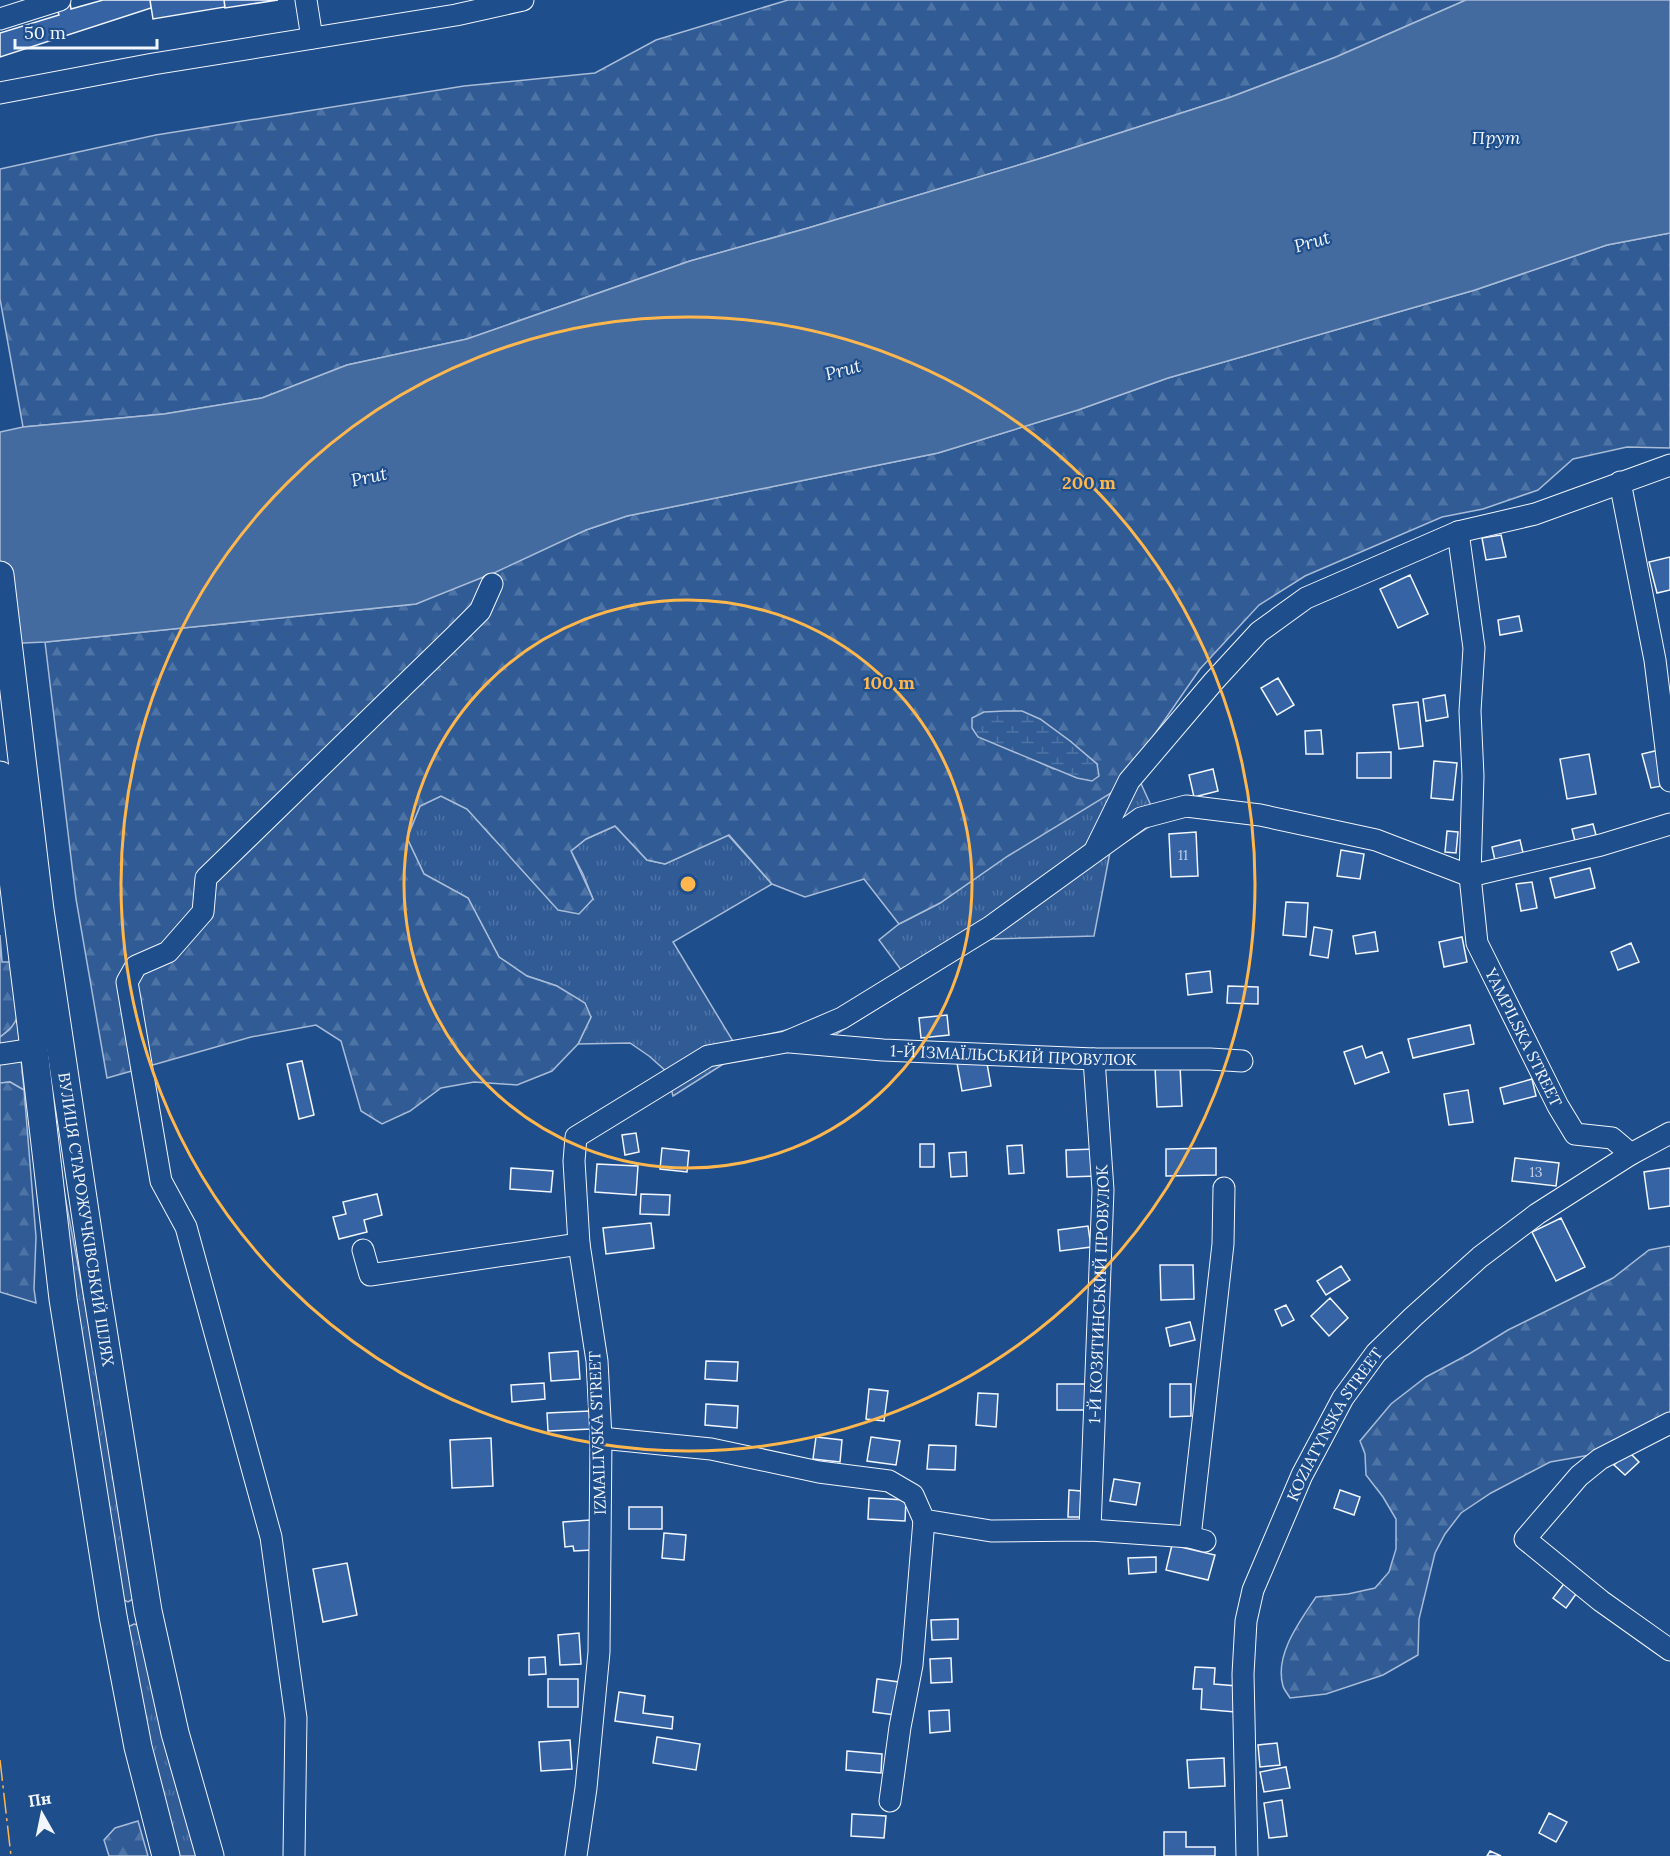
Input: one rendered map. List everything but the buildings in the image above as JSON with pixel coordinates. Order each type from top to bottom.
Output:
[{"type":"main road","name":"ВУЛИЦЯ СТАРОЖУЧКІВСЬКИЙ ШЛЯХ","points":[[0,575],[40,910],[148,1611],[176,1733],[210,1856]]},
{"type":"main road","name":"ВУЛИЦЯ СТАРОЖУЧКІВСЬКИЙ ШЛЯХ","points":[[0,775],[63,1299],[114,1616],[138,1747],[166,1856]]},
{"type":"main road","points":[[114,1616],[148,1611]]},
{"type":"street","points":[[0,20],[60,0]]},
{"type":"street","points":[[306,0],[312,38]]},
{"type":"street","points":[[0,93],[153,64],[456,15],[523,0]]},
{"type":"street","points":[[1095,851],[1129,781],[1259,632],[1306,598],[1458,531],[1535,514],[1670,465]]},
{"type":"street","points":[[1620,482],[1654,660],[1670,781]]},
{"type":"street","points":[[1458,531],[1474,648],[1470,711],[1473,776],[1470,876]]},
{"type":"street","points":[[294,1856],[296,1718],[272,1537],[186,1227],[160,1181],[127,982],[136,966],[168,952],[202,912],[206,878],[480,611],[492,584]]},
{"type":"street","points":[[786,1042],[842,1018],[990,927],[1141,818],[1186,807],[1260,814],[1376,840],[1470,876],[1601,845],[1670,824]]},
{"type":"street","name":"YAMPILSKA STREET","points":[[1470,876],[1477,943],[1558,1106],[1575,1134],[1612,1138],[1631,1154]]},
{"type":"street","name":"1-Й ІЗМАЇЛЬСЬКИЙ ПРОВУЛОК","points":[[786,1042],[883,1050],[1094,1059],[1242,1061]]},
{"type":"street","name":"IZMAILIVSKA STREET","points":[[576,1856],[586,1788],[599,1652],[601,1438],[597,1361],[579,1244],[574,1161],[576,1137],[708,1056],[786,1042]]},
{"type":"street","points":[[0,1054],[34,1049]]},
{"type":"street","name":"1-Й КОЗЯТИНСЬКИЙ ПРОВУЛОК","points":[[1090,1530],[1103,1190],[1094,1059]]},
{"type":"street","name":"KOZIATYNSKA STREET","points":[[1247,1856],[1243,1674],[1246,1621],[1253,1590],[1302,1475],[1343,1398],[1376,1353],[1480,1257],[1537,1214],[1631,1154],[1670,1133]]},
{"type":"street","points":[[924,1520],[992,1531],[1090,1530],[1197,1539],[1223,1244],[1224,1188]]},
{"type":"street","points":[[363,1250],[370,1275],[579,1244]]},
{"type":"street","points":[[1669,1424],[1600,1459],[1579,1476],[1525,1539],[1601,1601],[1670,1650]]},
{"type":"street","points":[[601,1438],[711,1449],[819,1472],[889,1481],[913,1495],[924,1520],[912,1665],[900,1727],[890,1801]]},
{"type":"green space","points":[[788,0],[1466,0],[1336,57],[1231,97],[1042,158],[690,261],[467,339],[347,365],[262,398],[164,414],[23,427],[0,299],[0,169],[156,135],[464,86],[595,73],[656,40]]},
{"type":"green space","points":[[1670,233],[1670,448],[1627,447],[1573,459],[1538,490],[1483,509],[1442,517],[1305,576],[1259,605],[1200,669],[1116,790],[1008,856],[940,903],[899,924],[864,879],[805,897],[772,884],[729,835],[665,864],[647,860],[615,826],[586,839],[571,851],[593,899],[579,914],[558,910],[467,809],[441,796],[420,806],[407,838],[424,874],[468,898],[499,957],[527,976],[557,986],[585,1003],[591,1017],[578,1044],[552,1071],[517,1085],[474,1082],[441,1088],[410,1111],[382,1124],[361,1111],[341,1041],[316,1025],[251,1037],[107,1078],[76,899],[45,642],[416,604],[586,530],[627,516],[938,453],[1078,410],[1168,378],[1475,290],[1607,245]],"holes":[[[1040,719],[1097,764],[1054,769],[1019,753]]]},
{"type":"green space","points":[[1022,711],[1040,719],[1070,741],[1097,764],[1099,776],[1092,781],[1077,778],[978,737],[972,728],[972,718],[984,712]]},
{"type":"green space","points":[[1133,766],[1158,821],[1110,852],[1094,936],[989,939],[814,1048],[728,1061],[673,1096],[667,1072],[630,1043],[578,1044],[591,1017],[557,986],[527,976],[499,957],[468,898],[424,874],[407,838],[420,806],[441,796],[467,809],[493,838],[593,899],[571,851],[586,839],[615,826],[647,860],[665,864],[728,835],[772,884],[673,942],[734,1043],[826,1020],[902,971],[879,940],[899,924],[940,903]]},
{"type":"green space","points":[[0,935],[2,962],[10,962],[17,1017],[13,1026],[0,1037]]},
{"type":"green space","points":[[17,1017],[24,1090],[10,1082],[0,1083],[0,1037],[9,1030]]},
{"type":"green space","points":[[39,1058],[140,1595],[128,1602],[116,1596]]},
{"type":"green space","points":[[10,1082],[24,1090],[36,1237],[34,1289],[36,1303],[0,1292],[0,1083]]},
{"type":"green space","points":[[1670,1246],[1670,1416],[1590,1455],[1550,1462],[1491,1493],[1461,1513],[1445,1534],[1435,1553],[1419,1619],[1418,1655],[1383,1675],[1326,1694],[1290,1698],[1283,1686],[1282,1662],[1290,1639],[1316,1597],[1348,1594],[1375,1588],[1389,1572],[1396,1549],[1396,1519],[1366,1475],[1365,1454],[1360,1441],[1391,1404],[1426,1377],[1508,1330],[1613,1278],[1649,1250]]},
{"type":"green space","points":[[134,1624],[145,1627],[202,1856],[178,1856],[150,1747],[124,1629]]},
{"type":"green space","points":[[138,1821],[148,1856],[109,1856],[104,1840],[115,1828]]},
{"type":"water","name":"Прут","points":[[1466,0],[1670,0],[1670,233],[1607,245],[1475,290],[1168,378],[1078,410],[938,453],[627,516],[586,530],[496,572],[416,604],[46,642],[0,644],[0,432],[23,427],[164,414],[262,398],[347,365],[467,339],[690,261],[1042,158],[1231,97],[1336,57]]},
{"type":"power","points":[[0,1760],[11,1856]]},
{"type":"water label","name":"Prut","points":[[1312,242]]},
{"type":"water label","name":"Prut","points":[[843,370]]},
{"type":"water label","name":"Prut","points":[[369,477]]}]
